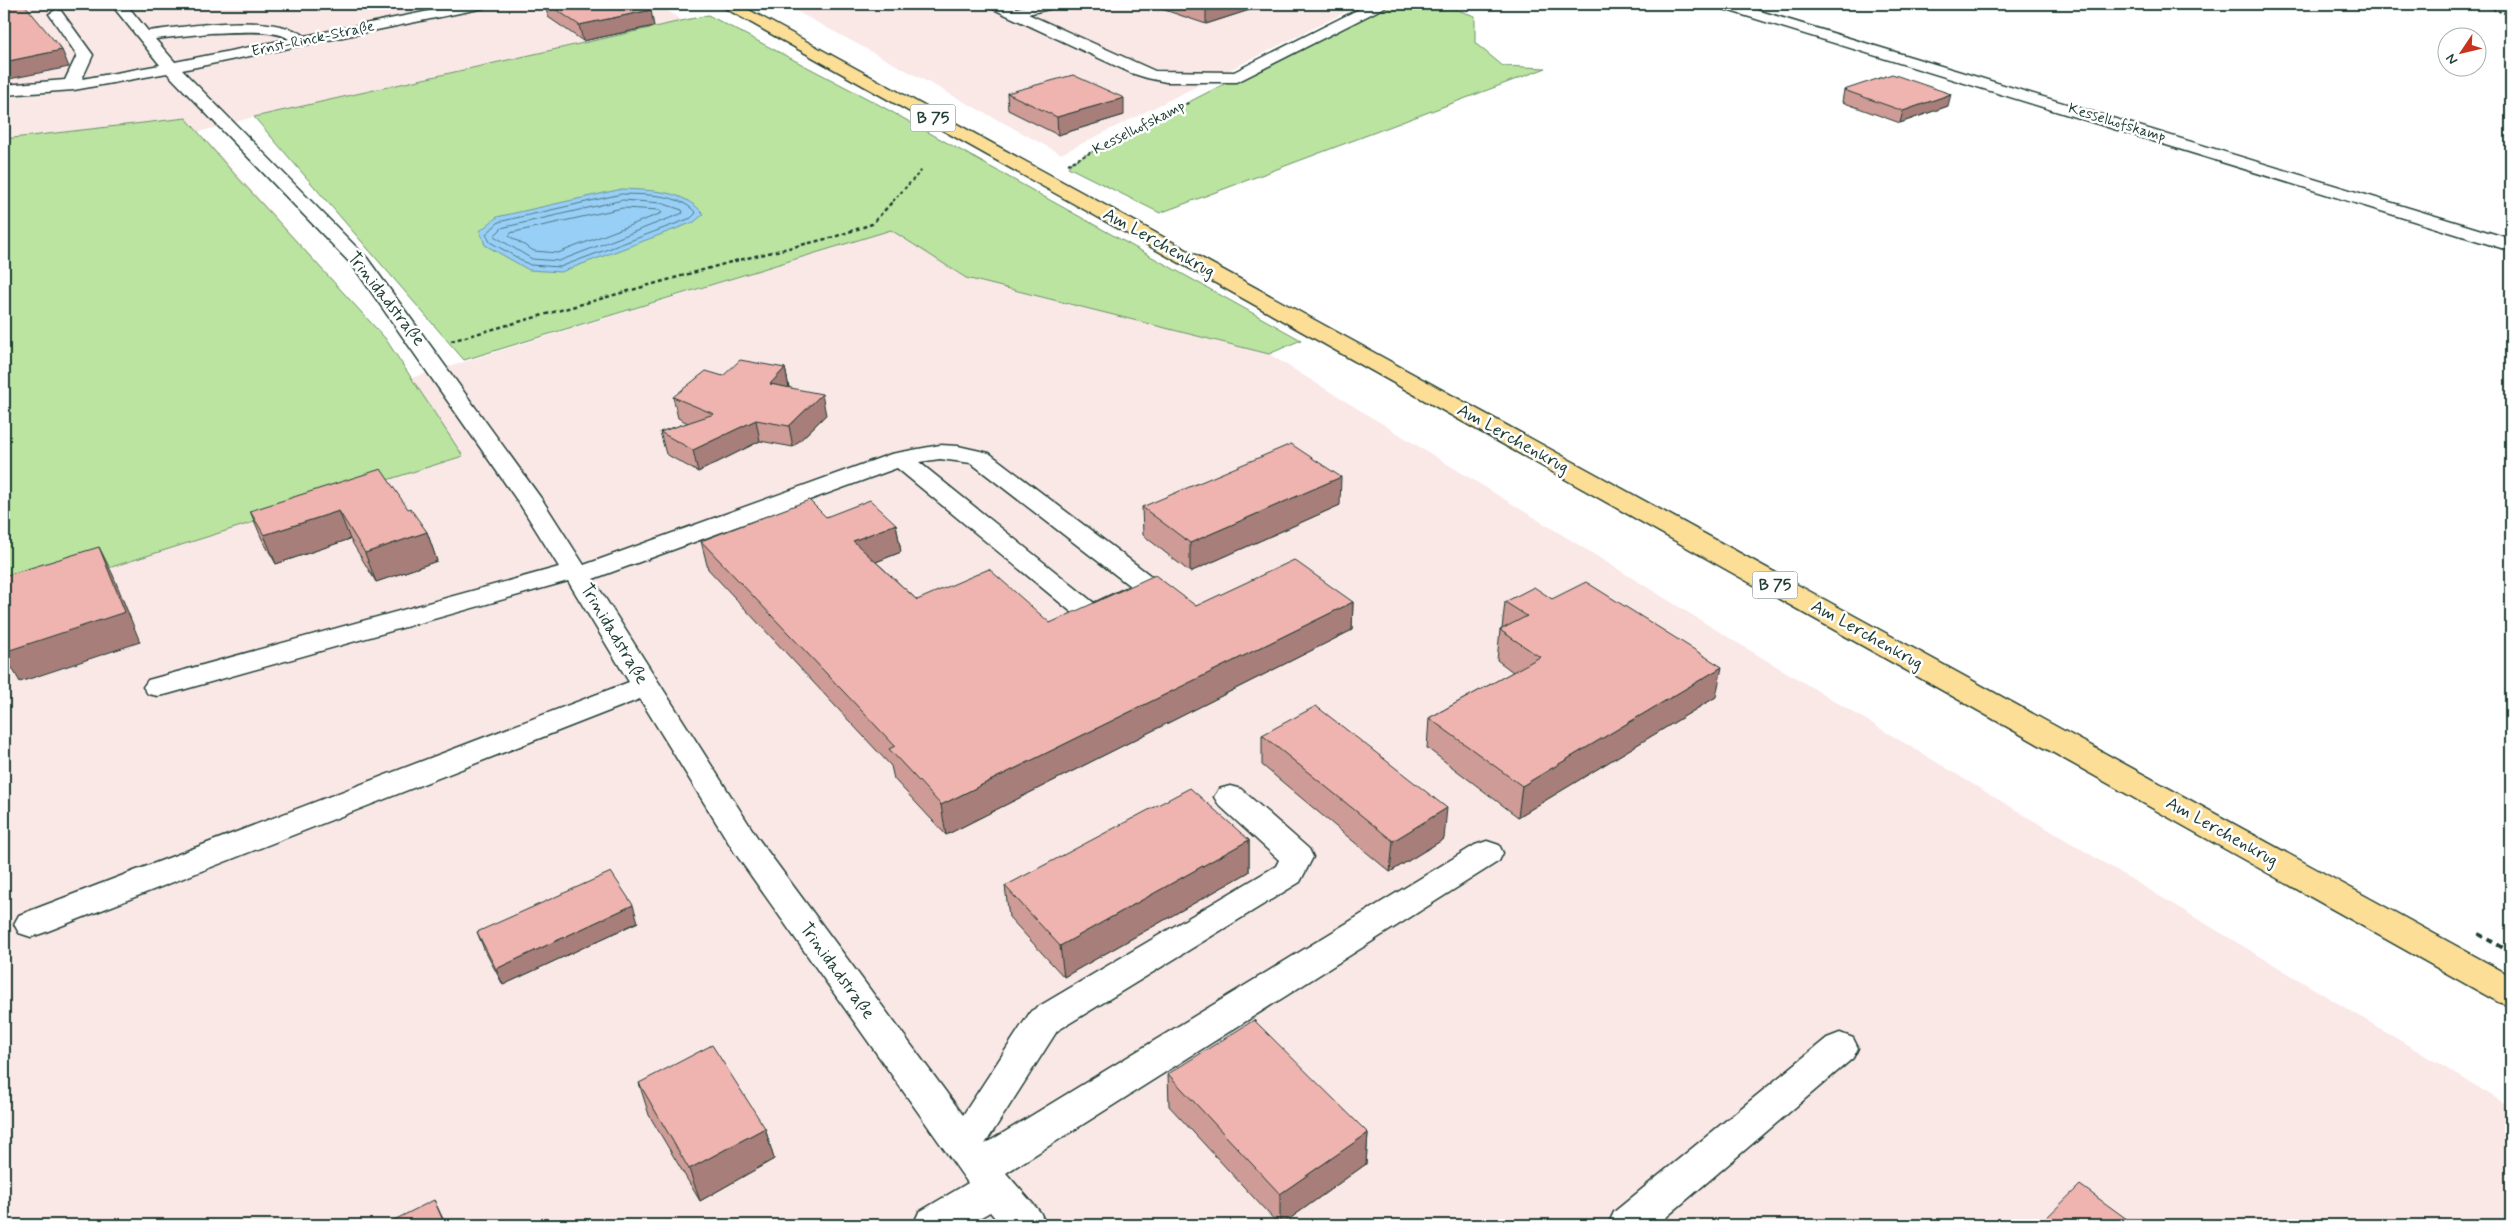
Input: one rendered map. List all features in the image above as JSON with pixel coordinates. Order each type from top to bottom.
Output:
[{"type":"main road","name":"B 75","points":[[728,4],[1039,178]]},
{"type":"main road","name":"Am Lerchenkrug","points":[[1039,178],[2511,992]]},
{"type":"street","name":"Trinidadstraße","points":[[118,4],[171,68],[360,262],[424,349],[534,506],[746,845],[979,1167],[1026,1225]]},
{"type":"street","name":"Ernst-Rinck-Straße","points":[[4,90],[86,84],[303,41],[436,8],[484,4]]},
{"type":"street","points":[[994,4],[1137,70],[1166,77],[1216,79],[1237,77],[1380,4]]},
{"type":"street","points":[[1015,13],[1052,4]]},
{"type":"street","name":"Kesselhofskamp","points":[[1722,4],[2124,125],[2511,245]]},
{"type":"street","points":[[56,14],[85,55],[71,84]]},
{"type":"street","points":[[144,36],[210,28],[253,28],[287,31],[303,41]]},
{"type":"street","points":[[158,687],[577,573],[900,459],[927,452],[956,451],[980,458],[1149,588],[1090,614],[900,459]]},
{"type":"street","points":[[31,924],[646,686]]},
{"type":"street","points":[[933,1225],[979,1167],[1044,1021],[1288,874],[1297,857],[1230,797]]},
{"type":"street","points":[[979,1167],[1487,853]]},
{"type":"street","points":[[1628,1225],[1840,1048]]},
{"type":"path","points":[[2477,4],[2511,15]]},
{"type":"path","name":"Kesselhofskamp","points":[[1039,178],[1237,77]]},
{"type":"path","points":[[424,349],[731,262],[834,237],[872,224],[922,170]]},
{"type":"shaded area","points":[[4,4],[657,4],[683,21],[254,117],[199,132],[385,338],[411,378],[891,230],[966,278],[1269,354],[1731,639],[2511,1107],[2511,1225],[4,1225]]},
{"type":"shaded area","points":[[783,4],[1362,4],[1061,154]]},
{"type":"green space","points":[[1380,4],[1440,4],[1475,16],[1475,43],[1503,66],[1546,68],[1160,213],[1068,167],[1072,162]]},
{"type":"green space","points":[[708,15],[874,102],[1301,340],[1269,354],[966,278],[891,230],[464,360],[254,117]]},
{"type":"green space","points":[[186,118],[229,168],[385,338],[463,456],[4,601],[4,139]]},
{"type":"water","points":[[622,189],[656,191],[676,196],[686,200],[704,214],[694,222],[561,272],[529,270],[485,245],[480,231],[497,217]]},
{"type":"building","points":[[4,4],[24,4],[62,50],[4,62]]},
{"type":"building","points":[[548,4],[641,4],[651,10],[579,25]]},
{"type":"building","points":[[1192,4],[1220,4],[1206,8]]},
{"type":"building","points":[[1892,74],[1951,94],[1903,111],[1844,90]]},
{"type":"building","points":[[1073,75],[1124,98],[1057,117],[1007,93]]},
{"type":"building","points":[[740,360],[785,368],[770,384],[822,394],[789,426],[756,420],[693,450],[660,432],[714,414],[673,397],[706,371],[723,376]]},
{"type":"building","points":[[1291,444],[1341,477],[1190,543],[1142,507]]},
{"type":"building","points":[[381,469],[408,509],[410,508],[427,532],[365,553],[339,511],[264,535],[250,511]]},
{"type":"building","points":[[809,500],[826,517],[870,500],[896,524],[853,541],[917,600],[989,569],[1050,623],[1155,575],[1196,606],[1294,560],[1353,602],[941,805],[889,749],[895,746],[701,541]]},
{"type":"building","points":[[99,547],[125,612],[4,652],[4,576]]},
{"type":"building","points":[[1586,582],[1722,667],[1522,786],[1429,718],[1540,657],[1500,630],[1527,616],[1505,602],[1534,587],[1552,599]]},
{"type":"building","points":[[1316,706],[1447,808],[1393,841],[1262,735]]},
{"type":"building","points":[[1190,788],[1249,840],[1060,946],[1005,886]]},
{"type":"building","points":[[611,872],[633,905],[496,969],[477,932]]},
{"type":"building","points":[[1254,1020],[1368,1133],[1280,1194],[1168,1074]]},
{"type":"building","points":[[712,1045],[765,1128],[689,1169],[639,1083]]},
{"type":"building","points":[[2080,1185],[2135,1225],[2039,1225]]},
{"type":"building","points":[[434,1200],[445,1225],[384,1225]]}]
